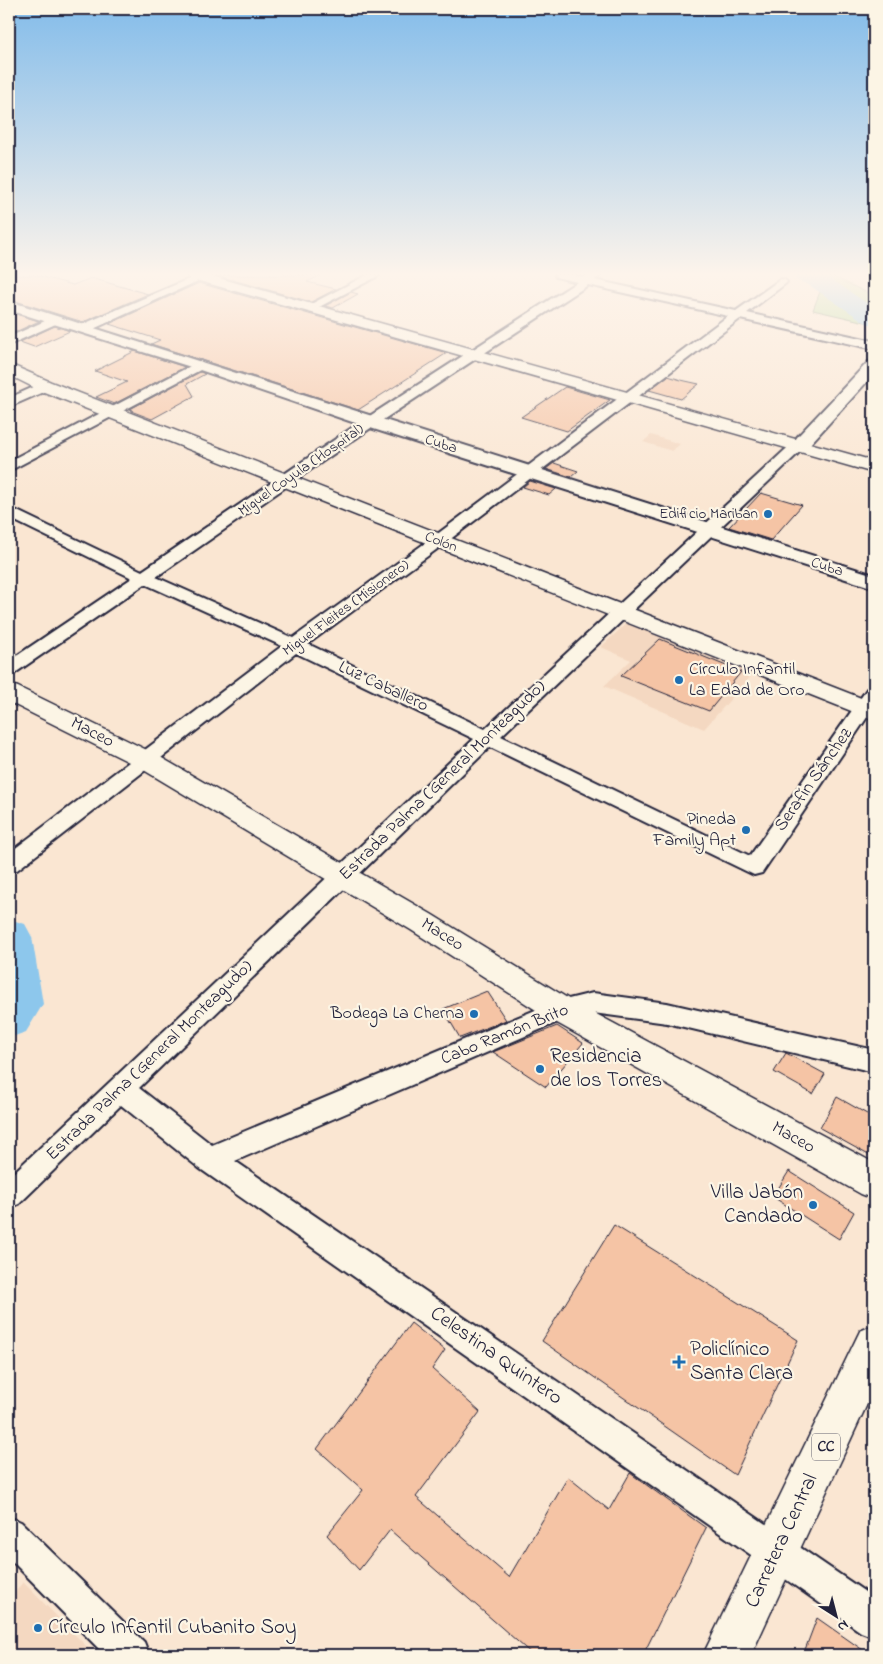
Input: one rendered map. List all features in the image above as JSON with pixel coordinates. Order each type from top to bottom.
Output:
[{"type":"main road","points":[[477,353],[801,443],[874,467]]},
{"type":"main road","name":"Colón","points":[[9,370],[45,386],[619,612],[871,704]]},
{"type":"main road","points":[[801,443],[874,459]]},
{"type":"main road","name":"Maceo","points":[[9,692],[146,760],[421,922],[561,1010],[874,1182]]},
{"type":"main road","name":"Carretera Central","points":[[728,1655],[874,1345]]},
{"type":"street","name":"Cuba","points":[[162,353],[370,422],[874,582]]},
{"type":"street","name":"Miguel Coyula (Hospital)","points":[[9,669],[370,422],[477,353]]},
{"type":"street","name":"Miguel Fleites (Misionero)","points":[[9,864],[295,645],[438,541],[687,353]]},
{"type":"street","points":[[9,467],[200,365]]},
{"type":"street","name":"Estrada Palma (General Monteagudo)","points":[[9,1195],[619,612],[801,443],[874,365]]},
{"type":"street","points":[[9,403],[45,386]]},
{"type":"street","name":"Luz Caballero","points":[[9,512],[144,578],[295,645],[754,867]]},
{"type":"street","name":"Serafín Sánchez","points":[[754,867],[871,704]]},
{"type":"street","name":"Cabo Ramón Brito","points":[[209,1159],[561,1010],[593,1003],[667,1014],[874,1060]]},
{"type":"street","name":"Celestina Quintero","points":[[120,1089],[209,1159],[777,1550],[874,1619]]},
{"type":"street","points":[[9,1534],[131,1655]]},
{"type":"shaded area","points":[[651,435],[680,444],[672,451],[643,442]]},
{"type":"shaded area","name":"Círculo Infantil La Edad de Oro","points":[[627,623],[753,674],[704,729],[604,686],[631,660],[601,647]]},
{"type":"shaded area","name":"Círculo Infantil Cubanito Soy","points":[[23,1582],[95,1655],[9,1655],[9,1600]]},
{"type":"building","points":[[132,353],[140,353],[185,367],[114,404],[96,397],[127,382],[95,371]]},
{"type":"building","points":[[178,353],[447,353],[358,410]]},
{"type":"building","points":[[200,372],[205,374],[187,384],[194,396],[152,419],[131,411],[133,410],[130,409]]},
{"type":"building","points":[[668,376],[699,384],[681,399],[649,390]]},
{"type":"building","points":[[565,387],[610,400],[567,431],[521,417]]},
{"type":"building","points":[[554,463],[578,471],[571,477],[546,469]]},
{"type":"building","points":[[530,481],[556,489],[549,495],[523,487]]},
{"type":"building","name":"Edificio Mariban","points":[[761,493],[802,505],[771,540],[729,527]]},
{"type":"building","points":[[660,639],[741,672],[709,711],[621,676]]},
{"type":"building","name":"Bodega La Cherna","points":[[487,991],[506,1020],[460,1038],[443,1009]]},
{"type":"building","name":"Residencia de los Torres","points":[[557,1026],[583,1043],[546,1087],[493,1052]]},
{"type":"building","points":[[786,1053],[825,1074],[813,1094],[774,1072]]},
{"type":"building","points":[[837,1097],[874,1118],[874,1158],[820,1128]]},
{"type":"building","name":"Villa Jabón Candado","points":[[789,1171],[854,1212],[839,1239],[773,1197]]},
{"type":"building","name":"Policlínico Santa Clara","points":[[614,1225],[798,1340],[735,1475],[542,1341]]},
{"type":"building","points":[[411,1323],[445,1350],[432,1369],[480,1412],[416,1497],[509,1577],[568,1477],[609,1510],[630,1473],[706,1528],[643,1655],[533,1655],[390,1530],[359,1570],[327,1535],[363,1490],[317,1449]]},
{"type":"building","points":[[817,1618],[870,1655],[803,1655]]},
{"type":"waterway","points":[[9,937],[19,1004],[9,1017]]},
{"type":"place","name":"Edificio Mariban","points":[[768,514]]},
{"type":"place","name":"Círculo Infantil La Edad de Oro","points":[[679,680]]},
{"type":"place","name":"Pineda Family Apt","points":[[746,830]]},
{"type":"place","name":"Bodega La Cherna","points":[[474,1014]]},
{"type":"place","name":"Residencia de los Torres","points":[[540,1069]]},
{"type":"place","name":"Villa Jabón Candado","points":[[813,1205]]},
{"type":"place","name":"Policlínico Santa Clara","points":[[679,1362]]},
{"type":"place","name":"Círculo Infantil Cubanito Soy","points":[[38,1628]]}]
